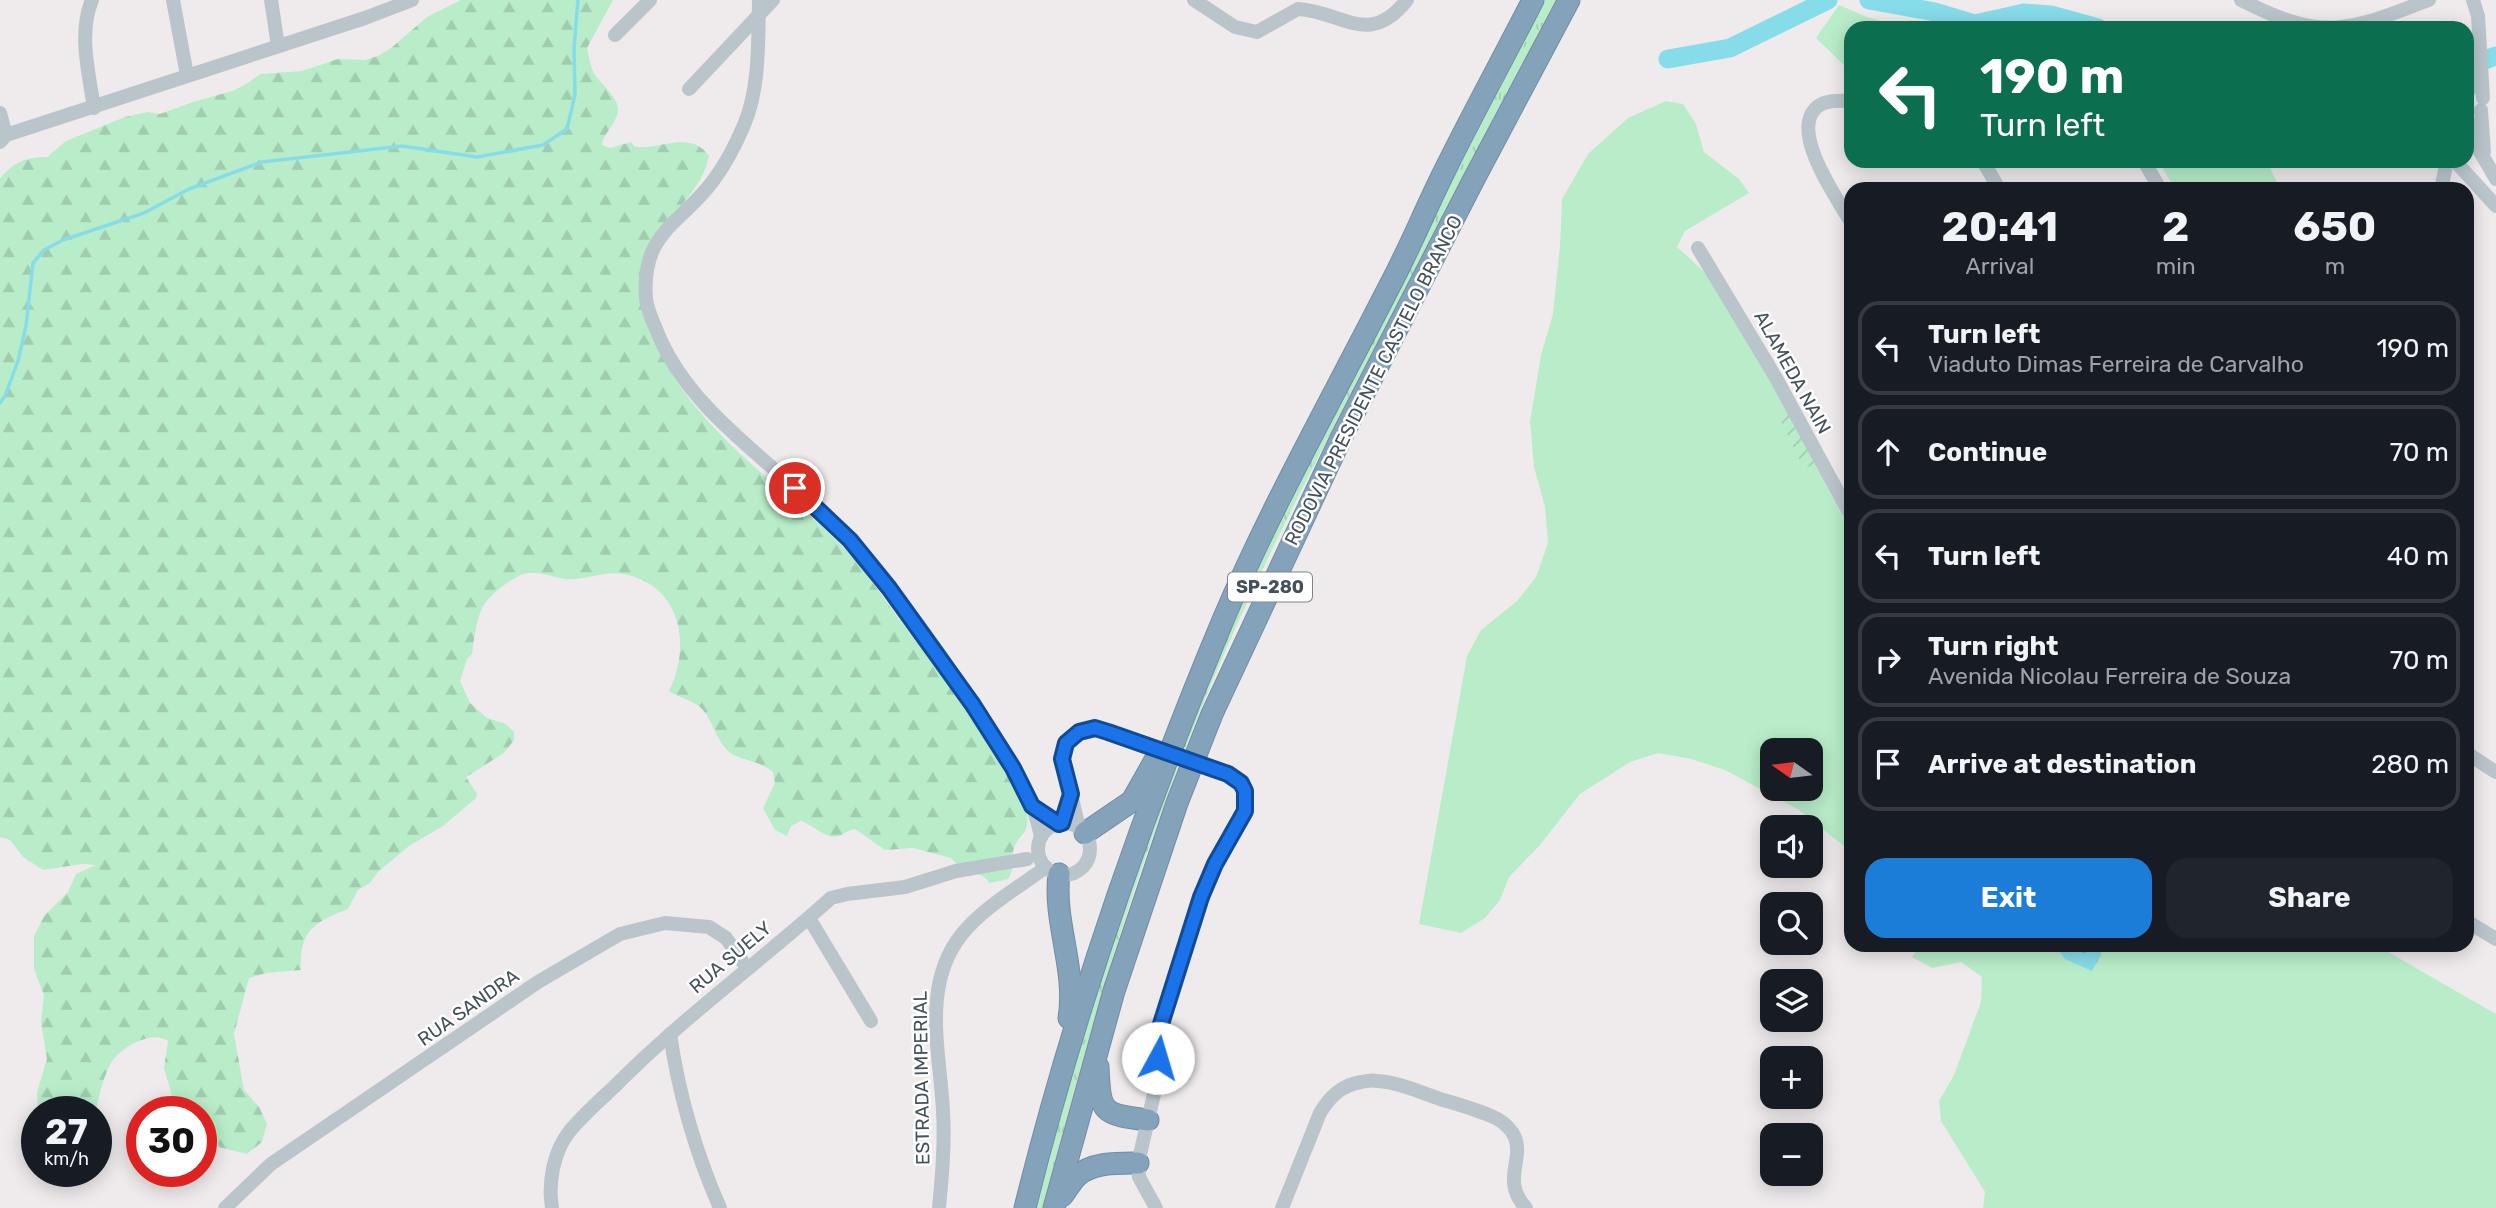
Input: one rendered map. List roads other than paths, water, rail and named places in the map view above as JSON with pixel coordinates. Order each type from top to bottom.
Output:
[{"type":"highway","name":"RODOVIA PRESIDENTE CASTELO BRANCO","points":[[1025,1208],[1107,924],[1160,776],[1224,619],[1271,516],[1401,265],[1445,170],[1533,0]]},
{"type":"highway","name":"RODOVIA PRESIDENTE CASTELO BRANCO","points":[[1054,1207],[1121,966],[1177,803],[1212,714],[1341,438],[1569,0]]},
{"type":"highway","points":[[1082,830],[1132,801],[1224,619]]},
{"type":"highway","points":[[1031,1183],[1070,1010],[1070,977],[1057,892],[1043,865]]},
{"type":"highway","points":[[1097,1048],[1099,1094],[1104,1108],[1115,1114],[1148,1120]]},
{"type":"highway","points":[[1054,1207],[1077,1175],[1084,1171],[1117,1163],[1138,1163]]},
{"type":"street","points":[[92,0],[86,32],[94,107]]},
{"type":"street","points":[[173,0],[187,75]]},
{"type":"street","points":[[271,0],[278,46]]},
{"type":"street","points":[[0,113],[3,138],[412,0]]},
{"type":"street","points":[[615,35],[650,0]]},
{"type":"street","points":[[759,0],[753,96],[744,124],[713,181],[656,242],[647,262],[647,304],[661,342],[708,408],[826,515],[889,588],[973,705],[1013,768],[1032,806],[1043,865],[1075,873],[1086,862],[1090,847],[1082,830],[1062,759],[1066,743],[1079,732],[1095,728],[1139,741],[1228,774],[1241,783],[1245,791],[1245,811],[1207,882],[1164,1012],[1158,1042],[1157,1073],[1138,1163],[1139,1178],[1156,1208]]},
{"type":"street","points":[[689,89],[773,0]]},
{"type":"street","points":[[1194,0],[1235,27],[1257,32],[1298,9],[1347,22],[1375,25],[1385,22],[1407,0]]},
{"type":"street","points":[[2241,0],[2275,17],[2291,21]]},
{"type":"street","points":[[2364,21],[2430,0]]},
{"type":"street","points":[[2473,0],[2478,16],[2480,69],[2477,106]]},
{"type":"street","points":[[2474,81],[2480,69]]},
{"type":"street","points":[[2474,92],[2478,92],[2477,106],[2485,160]]},
{"type":"street","points":[[1844,101],[1829,101],[1815,108],[1809,119],[1808,138],[1815,158],[1844,210]]},
{"type":"street","points":[[2474,140],[2496,179]]},
{"type":"street","points":[[2461,168],[2496,206]]},
{"type":"street","name":"ALAMEDA NAIN","points":[[1698,248],[1776,378],[1844,503]]},
{"type":"street","points":[[2474,758],[2496,772]]},
{"type":"street","points":[[1040,841],[1046,831],[1061,823],[1071,794]]},
{"type":"street","points":[[1032,806],[1061,823],[1082,830]]},
{"type":"street","name":"RUA SUELY","points":[[552,1208],[550,1193],[553,1170],[558,1153],[569,1133],[670,1034],[831,898],[905,887],[956,871],[1043,865]]},
{"type":"street","name":"ESTRADA IMPERIAL","points":[[939,1208],[943,1114],[936,1001],[940,973],[944,960],[962,933],[1043,865]]},
{"type":"street","points":[[809,918],[871,1021]]},
{"type":"street","name":"RUA SANDRA","points":[[225,1208],[271,1164],[538,982],[620,934],[665,923],[709,927],[726,938],[747,968]]},
{"type":"street","points":[[2474,926],[2496,939]]},
{"type":"street","points":[[670,1034],[692,1139],[720,1208]]},
{"type":"street","points":[[1282,1208],[1328,1099],[1340,1089],[1358,1082],[1377,1080],[1492,1116],[1506,1125],[1514,1134],[1517,1145],[1513,1182],[1517,1199],[1526,1208]]},
{"type":"water","points":[[2060,952],[2101,952],[2092,971],[2065,959]]},
{"type":"waterway","points":[[0,403],[18,361],[26,326],[33,263],[44,250],[63,240],[144,213],[189,189],[262,162],[402,146],[477,157],[543,145],[567,129],[575,95],[574,48],[578,0]]},
{"type":"waterway","points":[[1668,59],[1730,48],[1828,0]]},
{"type":"waterway","points":[[1869,0],[1935,12],[1965,21]]},
{"type":"waterway","points":[[1988,21],[2024,13],[2051,15],[2073,21]]},
{"type":"waterway","points":[[2474,64],[2496,56]]}]
